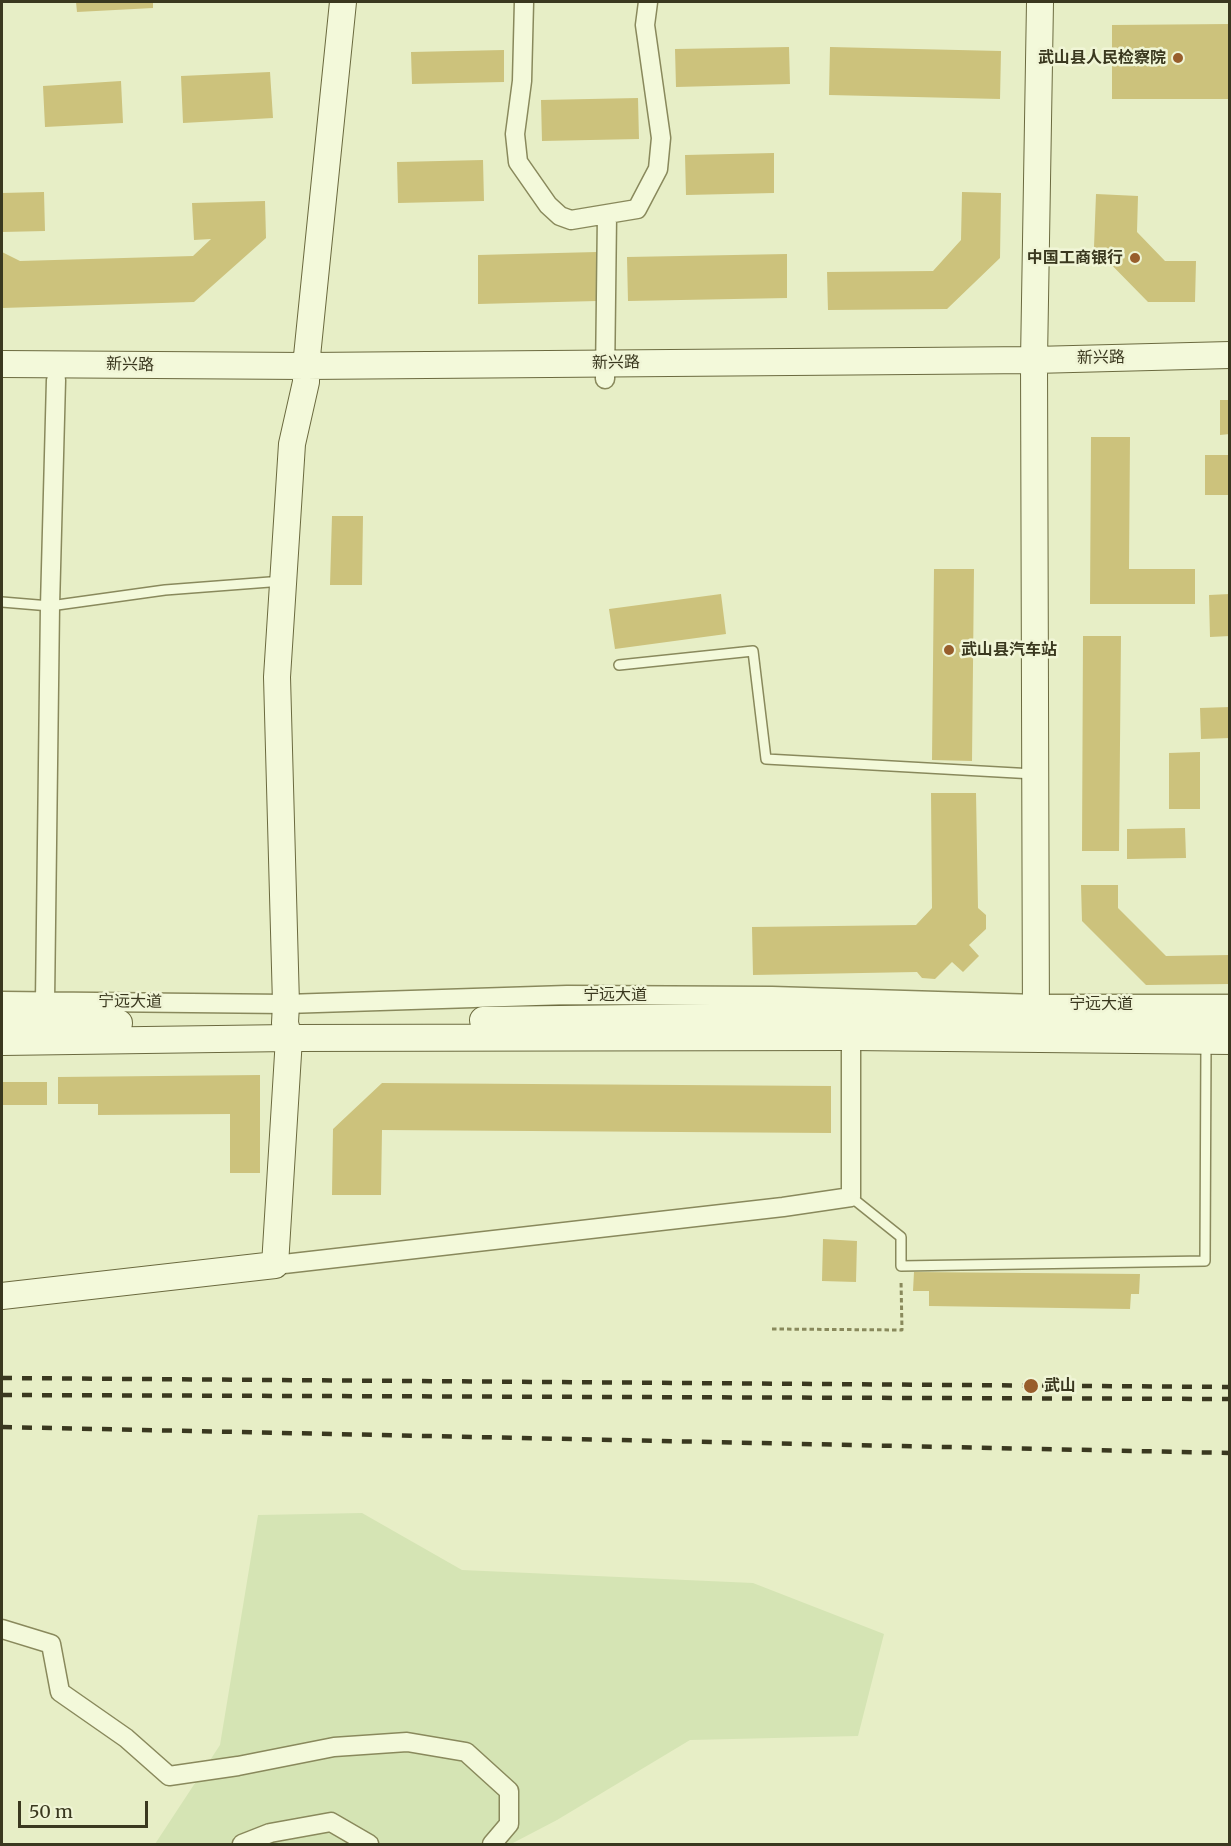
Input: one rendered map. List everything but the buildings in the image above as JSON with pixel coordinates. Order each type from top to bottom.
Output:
[{"type":"main road","points":[[2,1296],[275,1265],[287,1022],[277,677],[292,444],[306,374],[343,2]]},
{"type":"main road","points":[[1036,1020],[1034,367],[1040,2]]},
{"type":"main road","name":"新兴路","points":[[1034,367],[1230,355]]},
{"type":"main road","name":"新兴路","points":[[2,364],[306,374]]},
{"type":"main road","name":"新兴路","points":[[2,380],[306,374],[1034,367],[1230,371]]},
{"type":"main road","name":"宁远大道","points":[[2,1023],[788,1016],[1036,1020],[1230,1017]]},
{"type":"main road","name":"宁远大道","points":[[2,1042],[287,1022],[851,1036],[1036,1020],[1218,1042]]},
{"type":"street","points":[[524,2],[522,81],[515,134],[518,162],[548,205],[560,216],[572,220],[637,209],[658,169],[662,138],[645,25],[648,2]]},
{"type":"street","points":[[605,371],[607,215]]},
{"type":"street","points":[[45,1000],[50,606],[56,380]]},
{"type":"street","name":"宁远大道","points":[[2,1002],[45,1000],[287,1022]]},
{"type":"street","name":"宁远大道","points":[[1036,1020],[1230,1004]]},
{"type":"street","points":[[275,1265],[783,1207],[851,1197],[851,1036]]},
{"type":"street","points":[[2,1629],[51,1644],[60,1692],[126,1738],[169,1776],[238,1766],[334,1747],[407,1742],[466,1752],[509,1791],[509,1824],[492,1845]]},
{"type":"street","points":[[242,1845],[270,1833],[331,1822],[369,1845]]},
{"type":"lane","points":[[2,602],[50,606],[165,590],[283,581]]},
{"type":"lane","points":[[619,665],[753,651],[766,759],[1036,774]]},
{"type":"lane","points":[[851,1197],[901,1237],[901,1266],[1205,1261],[1218,1042]]},
{"type":"path","points":[[772,1329],[902,1330],[901,1266]]},
{"type":"green space","points":[[362,1513],[462,1570],[753,1583],[884,1634],[858,1736],[690,1740],[557,1820],[511,1844],[155,1844],[220,1745],[258,1515]]},
{"type":"railway","points":[[2,1378],[1230,1387]]},
{"type":"railway","points":[[2,1395],[1230,1399]]},
{"type":"railway","points":[[2,1427],[1230,1453]]},
{"type":"place","name":"武山县人民检察院","points":[[1178,58]]},
{"type":"place","name":"中国工商银行","points":[[1135,258]]},
{"type":"place","name":"武山县汽车站","points":[[949,650]]},
{"type":"place","name":"武山","points":[[1031,1386]]}]
